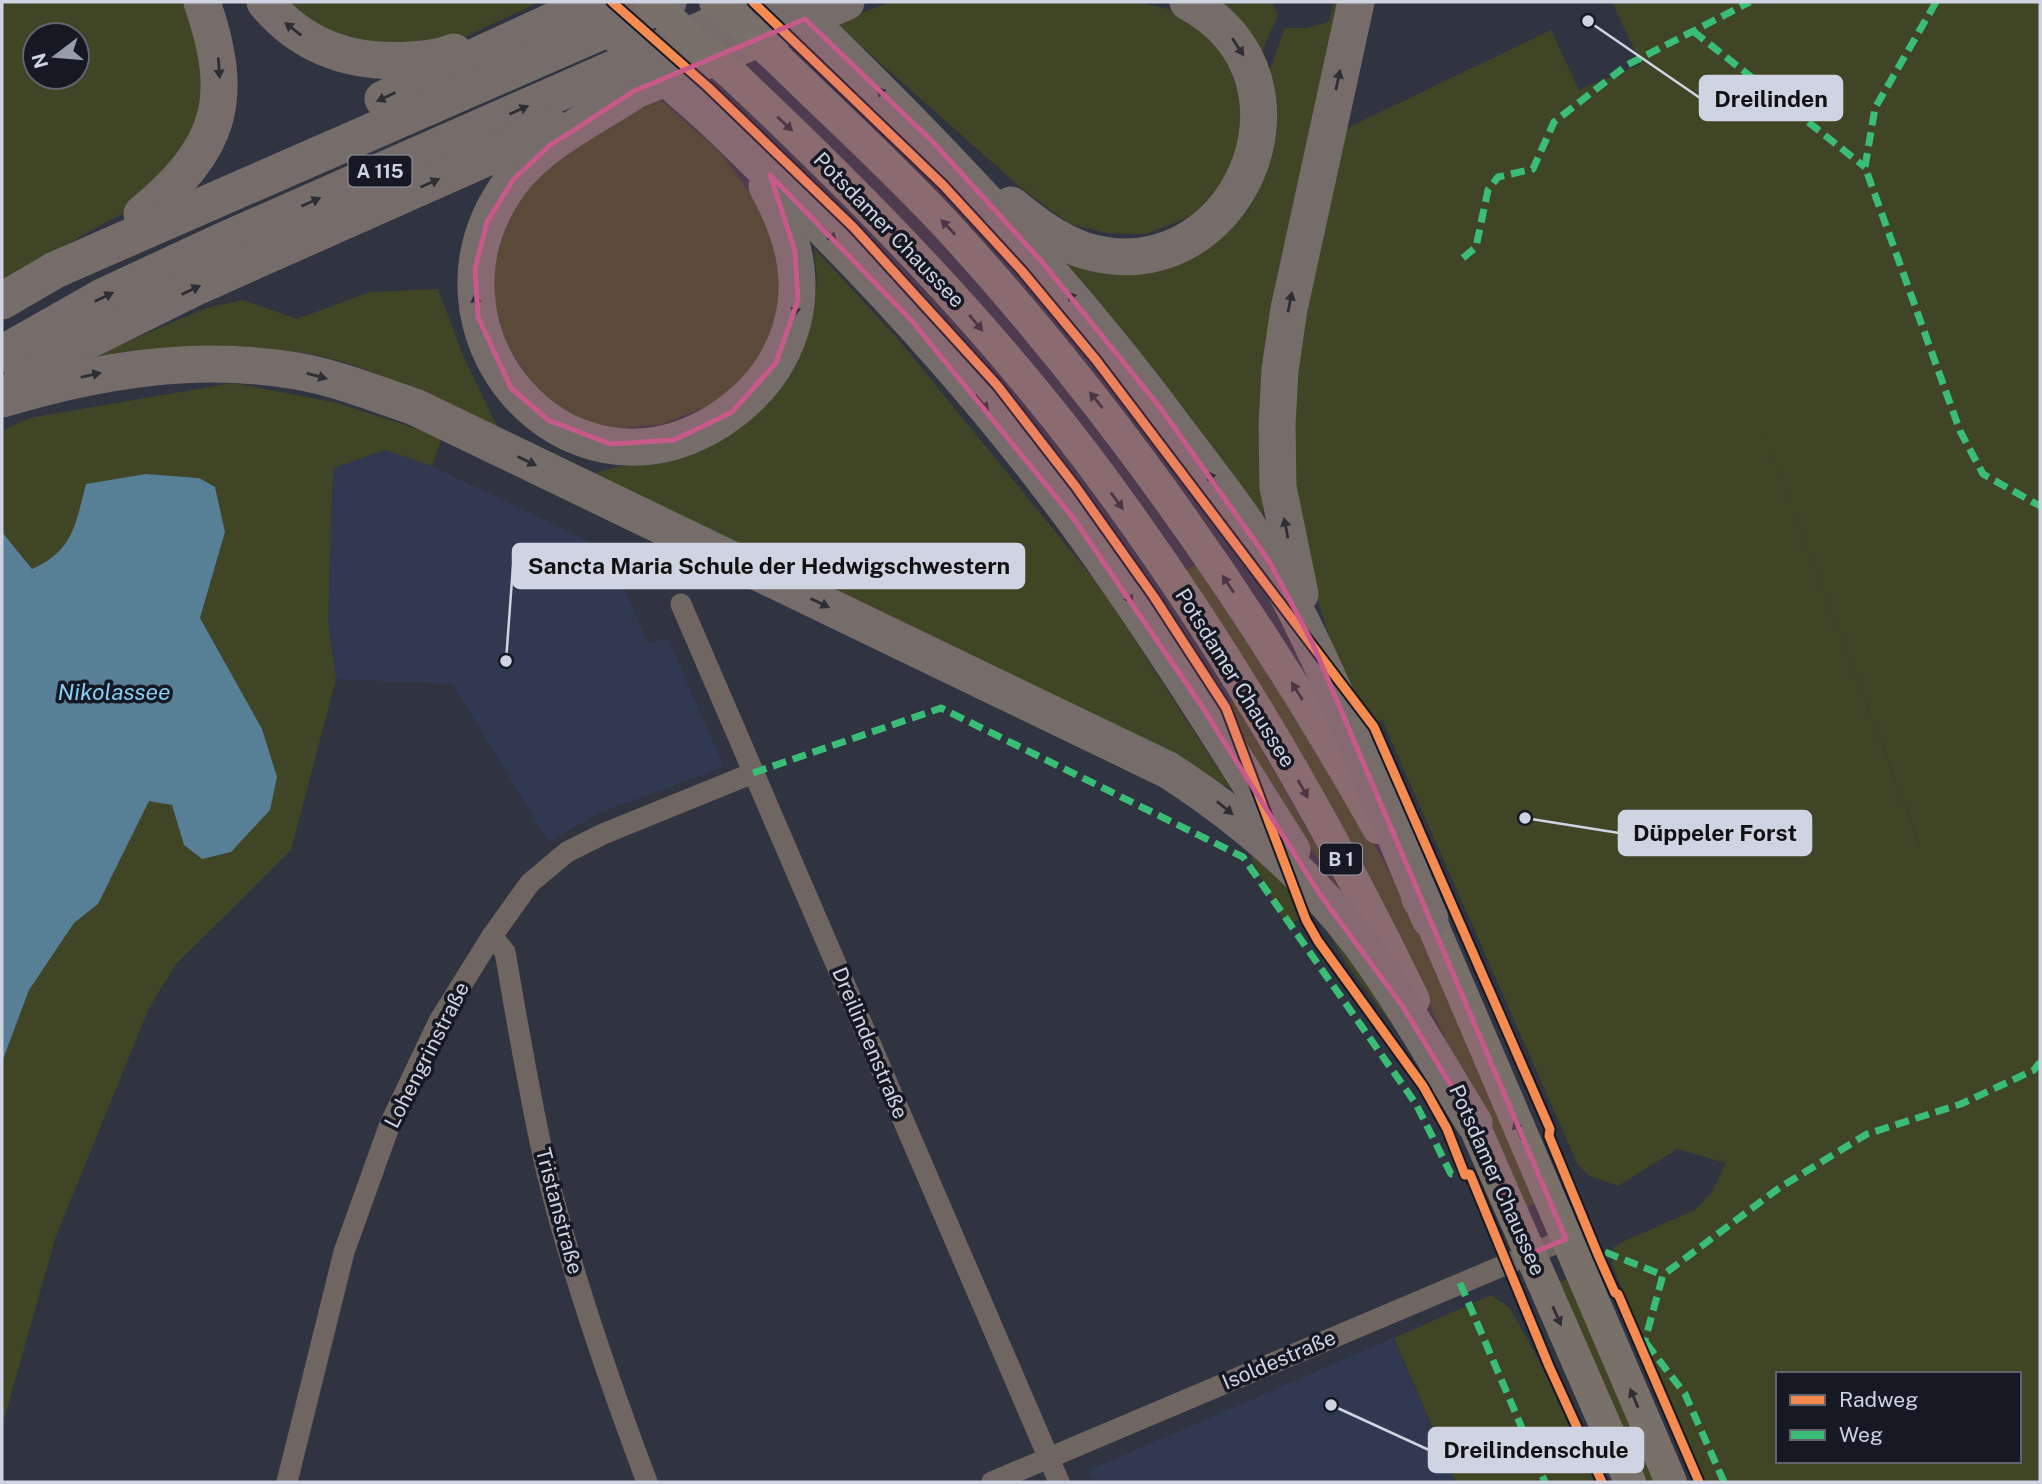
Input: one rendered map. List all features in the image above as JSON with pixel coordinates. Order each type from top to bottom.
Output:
[{"type":"highway","points":[[142,214],[173,188],[200,155],[213,128],[219,100],[220,65],[202,2]]},
{"type":"highway","points":[[265,2],[287,26],[326,50],[343,57],[386,62],[441,58],[494,36],[537,27]]},
{"type":"highway","points":[[580,2],[699,106],[911,320],[979,399],[1065,508],[1201,705],[1321,896]]},
{"type":"highway","points":[[55,270],[75,246],[594,2]]},
{"type":"highway","name":"A 115","points":[[2,301],[55,270],[668,2]]},
{"type":"highway","name":"A 115","points":[[2,354],[102,298],[227,239],[765,2]]},
{"type":"highway","points":[[786,2],[933,142],[1043,263],[1159,405],[1269,562],[1312,642],[1430,919]]},
{"type":"highway","points":[[2,392],[74,348],[198,286],[634,91],[846,2]]},
{"type":"highway","points":[[933,142],[1023,215],[1051,234],[1084,250],[1120,256],[1154,253],[1190,238],[1220,215],[1241,187],[1255,154],[1259,108],[1256,85],[1241,51],[1215,20],[1188,2]]},
{"type":"highway","points":[[1312,642],[1292,565],[1278,487],[1280,370],[1289,309],[1356,2]]},
{"type":"highway","points":[[634,91],[549,146],[513,180],[487,222],[475,269],[478,317],[497,368],[511,388],[527,405],[548,420],[590,439],[610,444],[651,445],[696,433],[732,412],[766,379],[788,341],[799,300],[795,251],[787,225],[757,169],[699,106]]},
{"type":"highway","points":[[2,398],[104,372],[182,364],[229,364],[299,372],[356,386],[415,407],[1168,770],[1227,810],[1273,848],[1321,896],[1361,944],[1474,1123]]},
{"type":"main road","name":"Potsdamer Chaussee","points":[[650,2],[827,164],[970,316],[1085,455],[1154,551],[1246,692],[1380,929],[1474,1123],[1630,1482]]},
{"type":"main road","name":"Potsdamer Chaussee","points":[[715,2],[779,60],[952,231],[1121,431],[1190,526],[1266,641],[1335,753],[1430,919],[1671,1482]]},
{"type":"street","name":"Dreilindenstraße","points":[[681,604],[1059,1482]]},
{"type":"street","name":"Lohengrinstraße","points":[[287,1482],[344,1252],[390,1124],[439,1021],[492,936],[530,883],[568,852],[603,834],[753,773]]},
{"type":"street","name":"Tristanstraße","points":[[492,936],[505,953],[533,1110],[565,1240],[616,1397],[648,1482]]},
{"type":"street","name":"Isoldestraße","points":[[992,1482],[1566,1239]]},
{"type":"highlighted area","points":[[805,19],[933,142],[1043,263],[1159,406],[1269,561],[1312,642],[1566,1239],[1530,1254],[1474,1123],[1401,1004],[1321,896],[1201,705],[1074,519],[911,320],[770,175],[795,251],[798,300],[776,363],[732,412],[674,440],[610,444],[548,420],[511,388],[478,317],[475,269],[487,222],[513,180],[549,146],[634,91]]},
{"type":"shaded area","points":[[385,450],[432,466],[607,550],[648,643],[668,639],[724,767],[599,813],[549,842],[453,684],[336,679],[328,621],[333,468]]},
{"type":"shaded area","points":[[1393,1338],[1455,1482],[1093,1482],[1088,1471]]},
{"type":"green space","points":[[2,2],[185,2],[205,77],[198,116],[181,161],[134,207],[2,280]]},
{"type":"green space","points":[[283,2],[535,4],[467,36],[405,47],[346,42]]},
{"type":"green space","points":[[892,2],[1137,2],[1168,9],[1208,32],[1228,60],[1240,100],[1240,142],[1226,179],[1192,216],[1146,234],[1107,233],[1070,224],[1021,188],[834,22]]},
{"type":"green space","points":[[1216,2],[1272,2],[1278,15],[1259,58]]},
{"type":"green space","points":[[1334,2],[1341,2],[1278,271],[1263,362],[1258,431],[1264,528],[1054,254],[1183,259],[1223,237],[1250,208],[1270,161],[1276,123],[1274,96],[1267,78],[1285,28],[1306,28],[1329,22]]},
{"type":"green space","points":[[1612,2],[2040,2],[2040,1482],[1703,1482],[1612,1264],[1613,1248],[1695,1210],[1712,1192],[1726,1163],[1677,1149],[1618,1186],[1588,1175],[1577,1163],[1382,720],[1365,727],[1331,642],[1303,555],[1292,492],[1296,353],[1339,132],[1551,30],[1579,90],[1641,64]],"holes":[[[1735,356],[1920,845],[1920,846]]]},
{"type":"green space","points":[[661,100],[721,153],[754,199],[772,238],[779,265],[780,296],[772,330],[752,370],[722,400],[663,424],[616,429],[586,422],[542,398],[496,329],[489,267],[518,192],[603,125]]},
{"type":"green space","points":[[814,248],[898,339],[1102,589],[1231,789],[1068,706],[588,475],[731,434],[770,402],[799,353],[814,311],[817,280]]},
{"type":"green space","points":[[438,289],[464,358],[499,430],[390,379],[320,356],[255,348],[223,348],[92,357],[206,308],[243,300],[297,319],[370,292]]},
{"type":"green space","points":[[233,383],[337,403],[442,437],[432,466],[385,450],[333,468],[328,621],[336,679],[291,850],[176,964],[149,1008],[56,1236],[2,1426],[2,1062],[29,990],[74,923],[98,904],[149,800],[172,805],[184,845],[202,859],[231,852],[262,729],[200,618],[225,533],[199,478],[146,474],[86,484],[75,524],[65,545],[46,562],[32,569],[2,532],[2,431],[29,418]]},
{"type":"green space","points":[[1201,560],[1331,770],[1396,885],[1460,1019],[1539,1202],[1522,1209],[1422,988],[1181,574]]},
{"type":"green space","points":[[1234,701],[1342,891],[1282,810],[1220,711]]},
{"type":"green space","points":[[1259,849],[1321,909],[1409,1048],[1346,963],[1316,913],[1286,925],[1251,858]]},
{"type":"green space","points":[[1571,1277],[1660,1482],[1640,1482],[1555,1284]]},
{"type":"green space","points":[[1491,1295],[1510,1308],[1555,1391],[1595,1482],[1456,1482],[1394,1338]]},
{"type":"water","name":"Nikolassee","points":[[146,474],[199,478],[215,487],[225,532],[200,618],[262,729],[277,777],[270,810],[231,852],[202,859],[184,845],[172,805],[149,801],[98,904],[74,923],[29,990],[2,1062],[2,532],[32,569],[46,562],[65,545],[75,524],[86,484]]},
{"type":"marked path","points":[[1463,258],[1476,247],[1488,190],[1498,177],[1533,169],[1554,122],[1627,65],[1750,2]]},
{"type":"marked path","points":[[1936,2],[1875,108],[1865,167],[1960,431],[1983,474],[2040,506]]},
{"type":"marked path","points":[[1693,31],[1865,167]]},
{"type":"marked path","points":[[753,773],[941,708],[1243,857],[1416,1104],[1451,1174],[1465,1175],[1463,1170]]},
{"type":"marked path","points":[[1642,1351],[1663,1275],[1779,1188],[1867,1134],[1961,1104],[2034,1070],[2040,1062]]},
{"type":"marked path","points":[[1605,1252],[1663,1275]]},
{"type":"marked path","points":[[1460,1283],[1545,1482]]},
{"type":"marked path","points":[[1646,1343],[1685,1394],[1724,1482]]},
{"type":"cycle path","points":[[612,2],[708,87],[853,227],[997,385],[1076,487],[1154,597],[1226,708],[1306,920],[1318,941],[1423,1086],[1447,1129],[1465,1175],[1470,1174],[1549,1366],[1602,1482]]},
{"type":"cycle path","points":[[753,2],[943,185],[1022,271],[1096,360],[1374,727],[1550,1129],[1549,1136],[1599,1257],[1615,1293],[1618,1294],[1699,1482]]},
{"type":"place","name":"Dreilinden","points":[[1588,21]]},
{"type":"place","name":"Sancta Maria Schule der Hedwigschwestern","points":[[506,661]]},
{"type":"place","name":"Düppeler Forst","points":[[1525,818]]},
{"type":"place","name":"Dreilindenschule","points":[[1331,1405]]}]
